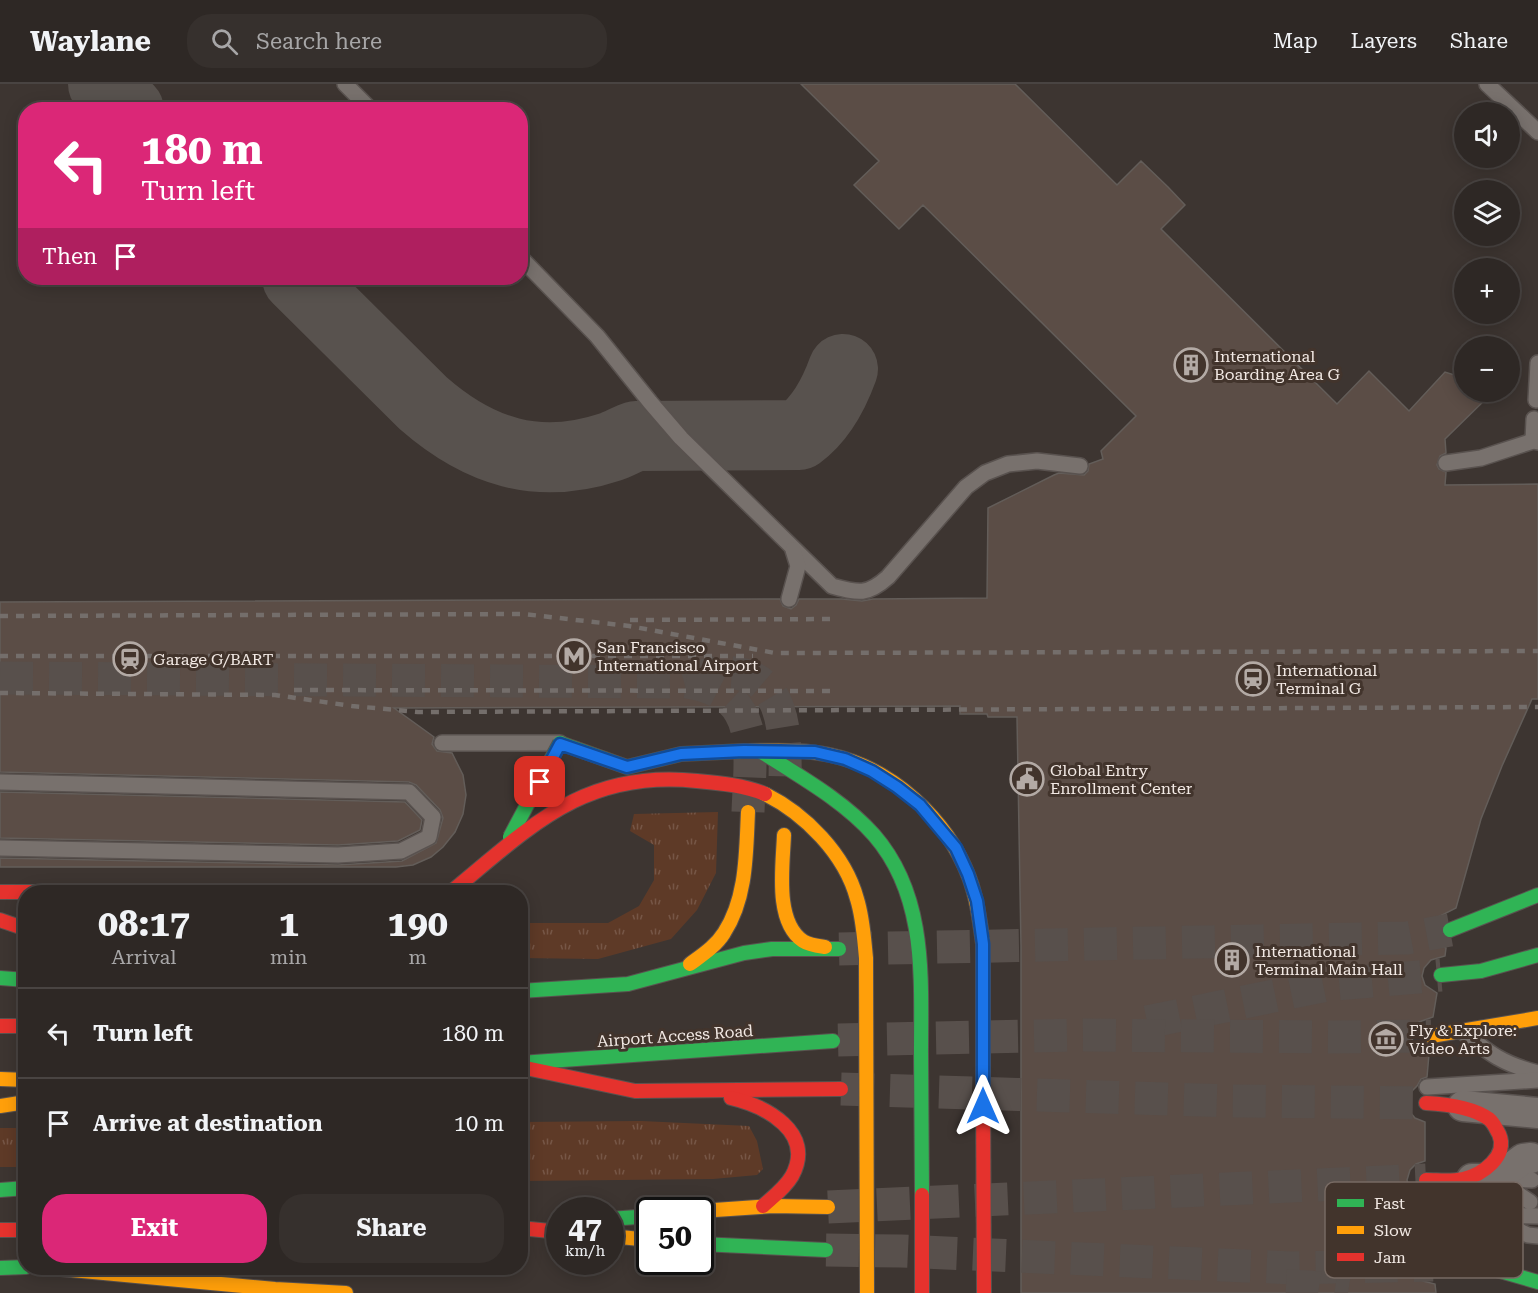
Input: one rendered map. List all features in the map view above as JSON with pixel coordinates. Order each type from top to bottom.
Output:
[{"type":"main road","points":[[500,858],[560,744],[627,767]]},
{"type":"main road","points":[[760,751],[847,808],[868,828],[894,862],[914,909],[918,926],[921,965],[922,1293]]},
{"type":"main road","points":[[453,885],[500,858],[555,808],[601,777],[627,767],[681,754],[760,751],[815,752],[845,759],[872,771],[897,787],[920,805],[956,848],[977,901],[983,944],[984,1293]]},
{"type":"main road","points":[[460,885],[544,816],[586,795],[627,782],[673,778],[717,783],[765,794],[789,809],[811,827],[844,868],[852,886],[864,938],[866,958],[867,1293]]},
{"type":"main road","points":[[663,976],[690,963],[709,950],[725,932],[735,909],[742,880],[748,812]]},
{"type":"main road","points":[[528,990],[628,984],[744,953],[772,949],[839,949],[814,945],[801,940],[787,924],[783,905],[784,835]]},
{"type":"main road","points":[[0,892],[18,892]]},
{"type":"main road","points":[[1450,930],[1538,895]]},
{"type":"main road","points":[[0,920],[18,926]]},
{"type":"main road","points":[[1441,975],[1481,971],[1538,955]]},
{"type":"main road","points":[[0,978],[18,979]]},
{"type":"main road","points":[[1431,1036],[1463,1032],[1537,1016]]},
{"type":"main road","points":[[0,1026],[18,1026]]},
{"type":"main road","name":"Airport Access Road","points":[[528,1064],[833,1041]]},
{"type":"main road","points":[[552,1048],[604,1058]]},
{"type":"main road","points":[[528,1067],[635,1091],[841,1089]]},
{"type":"main road","points":[[0,1079],[18,1080]]},
{"type":"main road","points":[[688,1090],[736,1099],[766,1109],[787,1126],[795,1138],[798,1157],[794,1173],[762,1206]]},
{"type":"main road","points":[[1426,1180],[1464,1179],[1488,1168],[1500,1154],[1501,1136],[1491,1120],[1433,1098]]},
{"type":"main road","points":[[0,1106],[18,1103]]},
{"type":"main road","points":[[0,1181],[18,1183]]},
{"type":"main road","points":[[0,1190],[18,1189]]},
{"type":"main road","points":[[714,1210],[762,1206],[828,1207]]},
{"type":"main road","points":[[528,1227],[546,1228]]},
{"type":"main road","points":[[0,1230],[18,1230]]},
{"type":"main road","points":[[528,1235],[546,1232]]},
{"type":"main road","points":[[714,1245],[826,1250]]},
{"type":"main road","points":[[0,1268],[18,1267]]},
{"type":"main road","points":[[123,1275],[346,1293]]},
{"type":"main road","points":[[1523,1276],[1538,1282]]},
{"type":"street","points":[[1433,1098],[1538,1113]]},
{"type":"street","points":[[1464,1179],[1496,1179],[1523,1159],[1532,1169]]},
{"type":"lane","points":[[345,84],[363,102]]},
{"type":"lane","points":[[1487,84],[1538,132]]},
{"type":"lane","points":[[528,266],[597,336],[681,438],[832,586],[857,593],[874,589],[888,577],[966,487],[985,472],[1008,464],[1037,461],[1080,466]]},
{"type":"lane","points":[[1536,400],[1538,363]]},
{"type":"lane","points":[[1446,463],[1481,458],[1536,441],[1534,419]]},
{"type":"lane","points":[[789,598],[798,566],[792,547]]},
{"type":"lane","points":[[442,743],[560,744]]},
{"type":"lane","points":[[0,782],[409,792],[433,817],[429,837],[401,851],[338,855],[0,848]]},
{"type":"lane","points":[[1463,1032],[1489,1053],[1513,1067],[1538,1073]]},
{"type":"lane","points":[[1433,1098],[1538,1080]]},
{"type":"lane","points":[[1496,1179],[1500,1182]]},
{"type":"lane","points":[[1523,1197],[1530,1202]]},
{"type":"lane","points":[[1523,1216],[1538,1216]]},
{"type":"lane","points":[[1523,1233],[1538,1236]]},
{"type":"green space","points":[[718,812],[716,873],[697,910],[671,939],[598,959],[528,958],[528,923],[608,923],[639,906],[654,880],[654,845],[630,831],[634,814]]},
{"type":"green space","points":[[641,1121],[749,1126],[757,1141],[763,1169],[757,1175],[713,1179],[528,1181],[528,1122]]},
{"type":"green space","points":[[0,1128],[18,1128],[18,1167],[0,1167]]},
{"type":"building","points":[[801,84],[1015,84],[1117,185],[1141,161],[1168,187],[1185,205],[1161,229],[1337,404],[1369,371],[1409,411],[1445,372],[1454,375],[1454,402],[1483,402],[1445,439],[1446,453],[1440,456],[1437,465],[1439,469],[1446,472],[1445,485],[1538,484],[1538,699],[1532,699],[1481,819],[1456,908],[1436,918],[1432,927],[1433,937],[1438,944],[1446,948],[1445,956],[1431,960],[1424,968],[1422,976],[1425,985],[1437,993],[1433,1017],[1419,1022],[1414,1029],[1412,1039],[1417,1048],[1429,1054],[1427,1077],[1421,1079],[1407,1102],[1415,1118],[1425,1122],[1425,1161],[1416,1164],[1410,1170],[1408,1182],[1325,1182],[1325,1278],[1420,1278],[1435,1284],[1436,1293],[1021,1293],[1021,946],[1017,717],[960,714],[960,706],[394,708],[434,737],[432,744],[437,751],[452,753],[463,775],[466,795],[463,814],[455,832],[431,857],[413,865],[396,867],[0,867],[0,858],[338,865],[402,861],[436,843],[443,818],[440,810],[416,785],[409,782],[0,772],[0,602],[780,599],[783,606],[791,609],[799,599],[862,601],[987,598],[988,508],[1059,473],[1084,475],[1088,471],[1089,464],[1103,459],[1101,451],[1136,416],[923,205],[899,229],[854,185],[879,161]]},
{"type":"building","points":[[0,792],[405,802],[422,820],[420,830],[398,841],[338,845],[0,838]]},
{"type":"taxiway","points":[[103,84],[121,102]]},
{"type":"taxiway","points":[[304,285],[423,403],[444,420],[488,445],[534,457],[584,454],[610,447],[636,436],[799,435],[807,429],[826,405],[843,369]]},
{"type":"tunnel","points":[[684,682],[716,673],[739,674],[756,680],[768,691],[777,705],[782,722],[785,780]]},
{"type":"tunnel","points":[[0,678],[684,682]]},
{"type":"tunnel","points":[[686,682],[711,688],[728,699],[740,712],[747,729],[750,747],[748,812]]},
{"type":"tunnel","points":[[839,949],[1407,938],[1450,930]]},
{"type":"tunnel","points":[[1147,1022],[1327,985],[1441,975]]},
{"type":"tunnel","points":[[838,1040],[1083,1035],[1431,1036]]},
{"type":"tunnel","points":[[841,1089],[1231,1101],[1426,1103]]},
{"type":"tunnel","points":[[1382,1182],[1426,1180]]},
{"type":"tunnel","points":[[828,1207],[1325,1185]]},
{"type":"tunnel","points":[[826,1250],[1325,1267]]},
{"type":"tunnel","points":[[1286,1286],[1311,1287],[1348,1293]]},
{"type":"railway","points":[[0,616],[524,614],[629,626],[775,653],[1538,651]]},
{"type":"railway","points":[[630,620],[834,619]]},
{"type":"railway","points":[[0,656],[753,656]]},
{"type":"railway","points":[[294,690],[836,691]]},
{"type":"railway","points":[[0,693],[275,695],[352,706],[418,712],[1538,707]]},
{"type":"traffic: fast","points":[[560,743],[627,767],[681,754],[744,751]]},
{"type":"traffic: fast","points":[[510,837],[560,743]]},
{"type":"traffic: fast","points":[[760,751],[820,789],[862,822],[891,859],[904,884],[912,911],[920,967],[922,1195]]},
{"type":"traffic: fast","points":[[1450,930],[1538,895]]},
{"type":"traffic: fast","points":[[528,990],[628,984],[744,953],[772,949],[839,949]]},
{"type":"traffic: fast","points":[[1441,975],[1481,971],[1538,955]]},
{"type":"traffic: fast","points":[[0,978],[18,979]]},
{"type":"traffic: fast","points":[[528,1062],[833,1041]]},
{"type":"traffic: fast","points":[[0,1190],[18,1189]]},
{"type":"traffic: fast","points":[[624,1218],[636,1217]]},
{"type":"traffic: fast","points":[[714,1245],[826,1250]]},
{"type":"traffic: fast","points":[[0,1268],[18,1267]]},
{"type":"traffic: fast","points":[[1523,1278],[1538,1282]]},
{"type":"traffic: slow","points":[[744,751],[809,752],[830,755],[875,771],[915,799],[947,835],[969,877],[981,927],[983,1085]]},
{"type":"traffic: slow","points":[[765,794],[795,813],[822,837],[843,866],[861,913],[866,958],[867,1293]]},
{"type":"traffic: slow","points":[[690,964],[721,938],[732,919],[744,874],[748,812]]},
{"type":"traffic: slow","points":[[784,835],[782,892],[788,920],[794,932],[803,941],[825,947]]},
{"type":"traffic: slow","points":[[1431,1036],[1538,1018]]},
{"type":"traffic: slow","points":[[0,1079],[18,1080]]},
{"type":"traffic: slow","points":[[0,1106],[18,1103]]},
{"type":"traffic: slow","points":[[714,1210],[773,1206],[828,1207]]},
{"type":"traffic: slow","points":[[624,1237],[636,1239]]},
{"type":"traffic: slow","points":[[125,1275],[346,1293]]},
{"type":"traffic: jam","points":[[459,885],[534,825],[562,807],[591,793],[623,784],[658,780],[723,784],[749,788],[765,794]]},
{"type":"traffic: jam","points":[[0,892],[18,892]]},
{"type":"traffic: jam","points":[[0,920],[18,926]]},
{"type":"traffic: jam","points":[[0,1026],[18,1026]]},
{"type":"traffic: jam","points":[[528,1068],[635,1091],[841,1089]]},
{"type":"traffic: jam","points":[[983,1085],[984,1293]]},
{"type":"traffic: jam","points":[[731,1098],[758,1107],[772,1115],[792,1134],[797,1146],[798,1160],[792,1176],[763,1206]]},
{"type":"traffic: jam","points":[[1426,1103],[1459,1107],[1482,1115],[1494,1124],[1501,1142],[1497,1157],[1478,1173],[1458,1180],[1426,1180]]},
{"type":"traffic: jam","points":[[922,1195],[922,1293]]},
{"type":"traffic: jam","points":[[528,1229],[546,1231]]},
{"type":"traffic: jam","points":[[0,1230],[18,1230]]},
{"type":"place","name":"International Boarding Area G","points":[[1191,365]]},
{"type":"place","name":"San Francisco International Airport","points":[[574,656]]},
{"type":"place","name":"Garage G/BART","points":[[130,659]]},
{"type":"place","name":"International Terminal G","points":[[1253,679]]},
{"type":"place","name":"Global Entry Enrollment Center","points":[[1027,779]]},
{"type":"place","name":"International Terminal Main Hall","points":[[1232,960]]},
{"type":"place","name":"Fly & Explore: Video Arts","points":[[1386,1039]]},
{"type":"route","points":[[540,782],[560,744],[627,767],[681,754],[744,751],[815,752],[845,759],[872,771],[897,787],[920,805],[956,848],[977,901],[983,944],[983,1106]]}]
